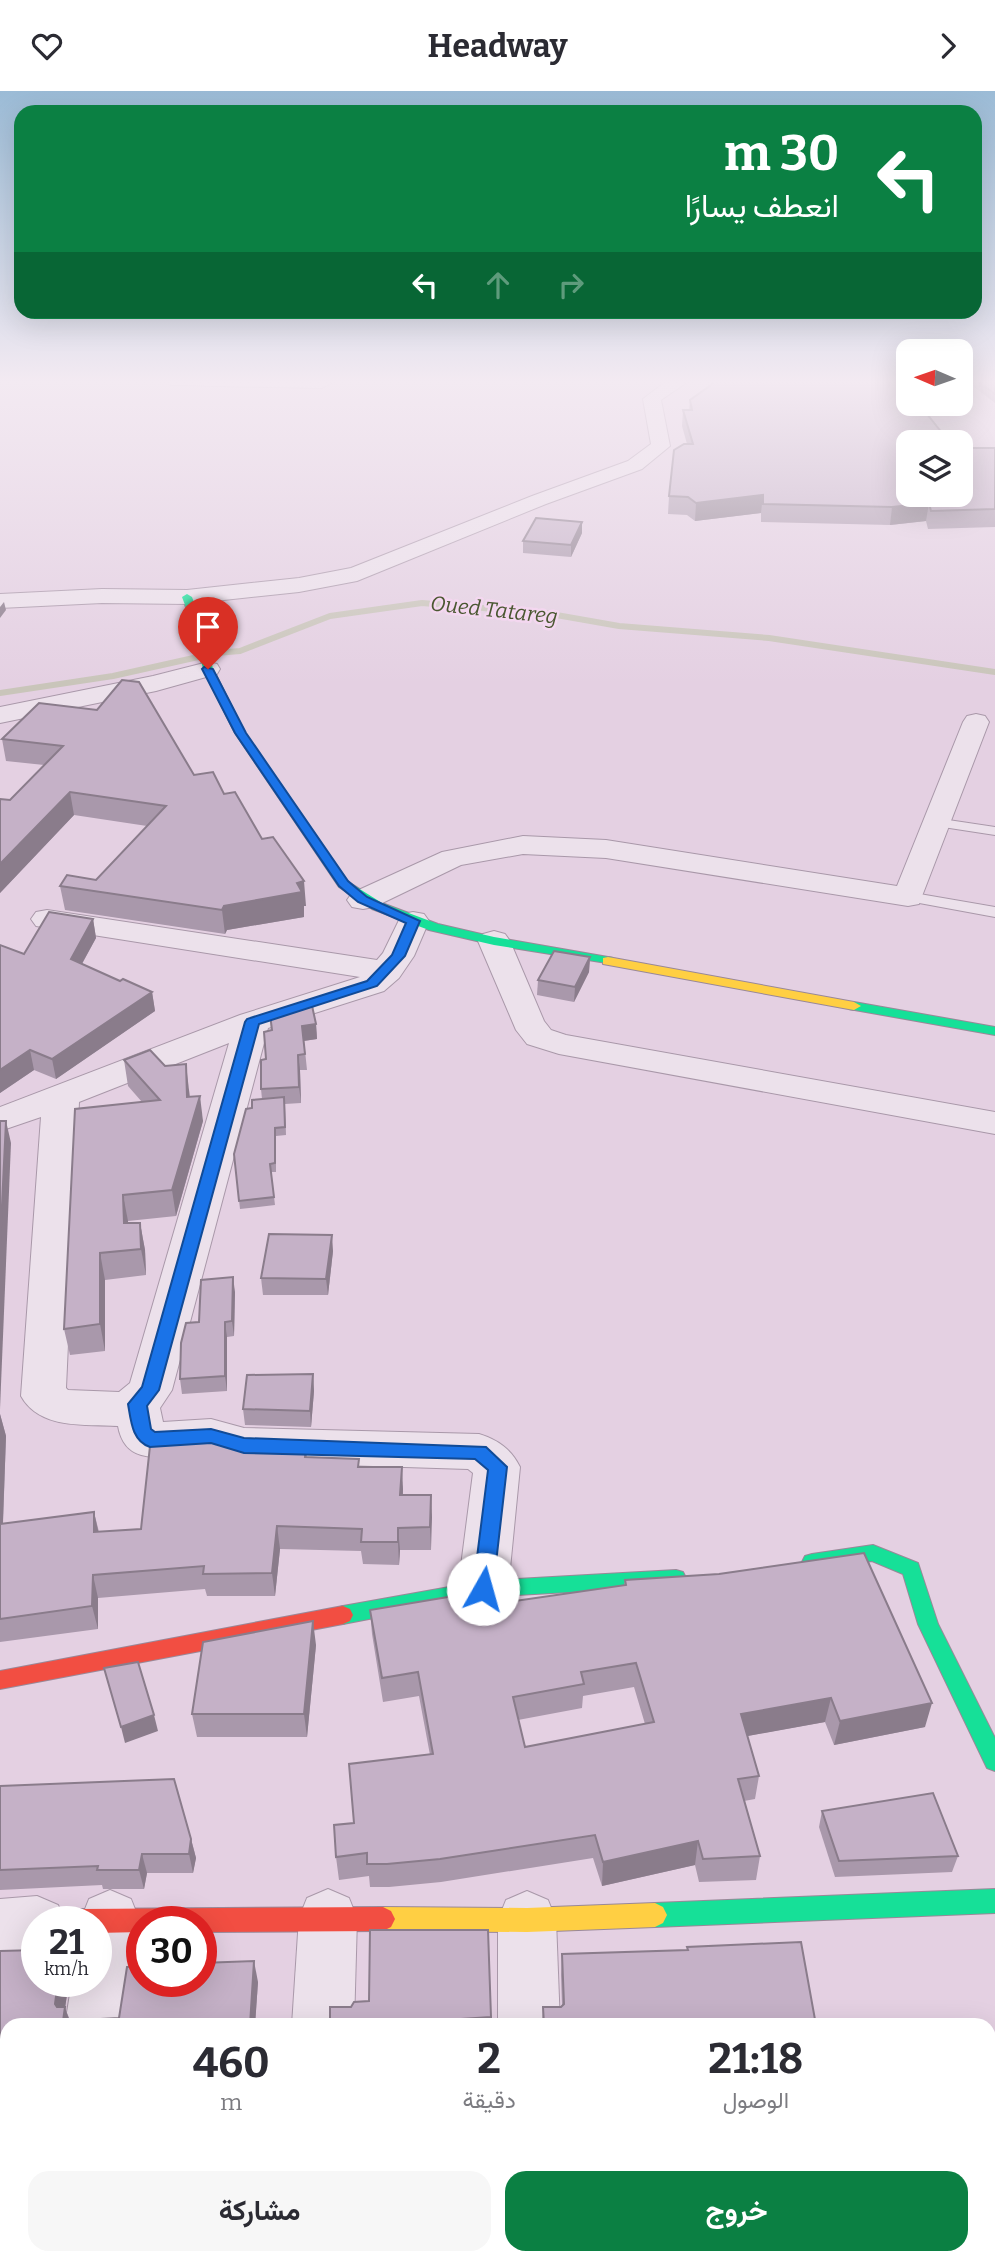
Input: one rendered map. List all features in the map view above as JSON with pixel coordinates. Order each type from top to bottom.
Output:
[{"type":"street","points":[[0,601],[102,596],[187,597],[299,586],[357,574],[591,481]]},
{"type":"street","points":[[187,597],[199,629],[208,669],[240,733],[343,884],[363,900],[413,921],[494,941],[995,1031]]},
{"type":"street","points":[[0,715],[143,686],[208,669]]},
{"type":"street","points":[[363,900],[453,858],[523,845],[606,849],[908,897],[975,722]]},
{"type":"street","points":[[47,919],[387,971]]},
{"type":"street","points":[[0,1121],[252,1022],[372,983],[387,971],[398,956],[413,921]]},
{"type":"street","points":[[494,941],[528,1023],[539,1037],[559,1044],[995,1123]]},
{"type":"street","points":[[61,1096],[43,1396],[60,1406],[119,1409],[137,1404],[150,1390],[252,1022]]},
{"type":"street","points":[[137,1404],[142,1431],[150,1440],[211,1436],[244,1445],[479,1452],[498,1467],[483,1589]]},
{"type":"street","points":[[794,1565],[873,1553],[911,1569],[928,1624],[995,1761]]},
{"type":"street","points":[[0,1680],[483,1589],[689,1577]]},
{"type":"street","points":[[112,1920],[527,1920],[995,1901]]},
{"type":"street","points":[[323,2018],[328,1918]]},
{"type":"street","points":[[527,1920],[529,2018]]},
{"type":"street","points":[[0,1928],[21,1926]]},
{"type":"street","points":[[96,1997],[96,2018]]},
{"type":"lane","points":[[935,822],[995,831]]},
{"type":"lane","points":[[908,897],[995,912]]},
{"type":"building","points":[[671,481],[896,481],[896,507],[892,507],[763,504],[763,495],[696,503],[688,497],[669,496]]},
{"type":"building","points":[[973,481],[995,481],[995,509],[931,511],[930,507],[973,507]]},
{"type":"building","points":[[536,518],[582,522],[571,545],[523,541]]},
{"type":"building","points":[[122,680],[139,682],[194,775],[213,772],[224,794],[235,792],[262,839],[273,837],[304,881],[297,883],[302,892],[224,906],[222,910],[60,886],[67,875],[96,880],[166,806],[70,792],[0,864],[0,799],[10,800],[63,746],[2,739],[39,703],[97,710]]},
{"type":"building","points":[[49,912],[93,919],[71,959],[152,992],[52,1059],[30,1050],[0,1070],[0,945],[24,954]]},
{"type":"building","points":[[554,951],[590,957],[575,987],[538,980]]},
{"type":"building","points":[[311,1001],[316,1024],[302,1026],[305,1054],[298,1055],[299,1087],[261,1089],[261,1060],[266,1059],[264,1032],[272,1030],[270,1014]]},
{"type":"building","points":[[150,1050],[165,1066],[186,1064],[187,1097],[200,1096],[172,1190],[123,1195],[124,1223],[140,1223],[141,1249],[100,1253],[100,1324],[64,1329],[75,1109],[160,1100],[124,1060]]},
{"type":"building","points":[[284,1097],[285,1127],[275,1128],[275,1163],[270,1164],[274,1197],[239,1201],[234,1154],[246,1109],[252,1108],[252,1100]]},
{"type":"building","points":[[0,1121],[6,1121],[0,1247]]},
{"type":"building","points":[[269,1234],[332,1235],[326,1279],[261,1278]]},
{"type":"building","points":[[233,1277],[232,1321],[225,1322],[225,1376],[180,1379],[181,1343],[186,1323],[199,1322],[201,1280]]},
{"type":"building","points":[[313,1374],[310,1411],[243,1409],[247,1375]]},
{"type":"building","points":[[195,1433],[241,1442],[306,1444],[305,1457],[359,1459],[358,1467],[402,1467],[400,1495],[431,1495],[430,1527],[398,1528],[398,1542],[361,1542],[362,1529],[277,1526],[272,1573],[203,1574],[204,1566],[93,1575],[92,1606],[0,1619],[0,1524],[94,1512],[94,1532],[141,1529],[151,1437]]},
{"type":"building","points":[[864,1553],[932,1703],[840,1721],[831,1698],[741,1714],[759,1776],[738,1779],[760,1856],[703,1859],[698,1841],[603,1862],[595,1835],[440,1859],[387,1864],[367,1864],[367,1853],[336,1857],[334,1825],[354,1823],[349,1764],[433,1754],[418,1672],[382,1678],[370,1610],[484,1591],[487,1605],[626,1585],[625,1580],[719,1574]],"holes":[[[636,1663],[654,1722],[525,1747],[513,1697],[584,1684],[581,1672]]]},
{"type":"building","points":[[313,1621],[304,1714],[192,1714],[203,1642]]},
{"type":"building","points":[[138,1662],[154,1715],[121,1727],[104,1668]]},
{"type":"building","points":[[174,1779],[191,1839],[189,1854],[142,1854],[139,1870],[97,1870],[98,1866],[0,1870],[0,1786]]},
{"type":"building","points":[[933,1793],[958,1856],[839,1861],[822,1811]]},
{"type":"building","points":[[370,1930],[488,1930],[491,2017],[330,2018],[330,2007],[351,2007],[354,2002],[369,2001]]},
{"type":"building","points":[[801,1942],[815,2018],[544,2018],[543,2007],[561,2007],[564,2004],[562,1954],[688,1950],[687,1947]]},
{"type":"building","points":[[21,1950],[21,1997],[56,1997],[57,2007],[65,2007],[63,2018],[0,2018],[0,1951]]},
{"type":"building","points":[[254,1961],[250,2018],[119,2018],[126,1973],[126,1997],[217,1997],[217,1962]]},
{"type":"waterway","name":"Oued Tatareg","points":[[0,693],[113,676],[216,653],[240,651],[330,616],[422,603],[545,613],[619,626],[769,638],[995,672]]},
{"type":"traffic: fast","points":[[187,597],[199,629],[208,669],[240,733],[343,884],[377,906],[434,927],[494,941],[608,961]]},
{"type":"traffic: fast","points":[[854,1006],[995,1031]]},
{"type":"traffic: fast","points":[[812,1562],[873,1553],[911,1569],[928,1624],[995,1761]]},
{"type":"traffic: fast","points":[[343,1615],[483,1589],[676,1578]]},
{"type":"traffic: fast","points":[[655,1915],[995,1901]]},
{"type":"traffic: slow","points":[[608,961],[854,1006]]},
{"type":"traffic: slow","points":[[383,1919],[527,1920],[655,1915]]},
{"type":"traffic: jam","points":[[0,1680],[343,1615]]},
{"type":"traffic: jam","points":[[112,1921],[383,1919]]},
{"type":"route","points":[[208,669],[240,733],[343,884],[363,900],[413,921],[398,956],[387,971],[372,983],[252,1022],[150,1390],[137,1404],[139,1421],[142,1431],[150,1440],[211,1436],[244,1445],[479,1452],[498,1467],[483,1589]]}]
